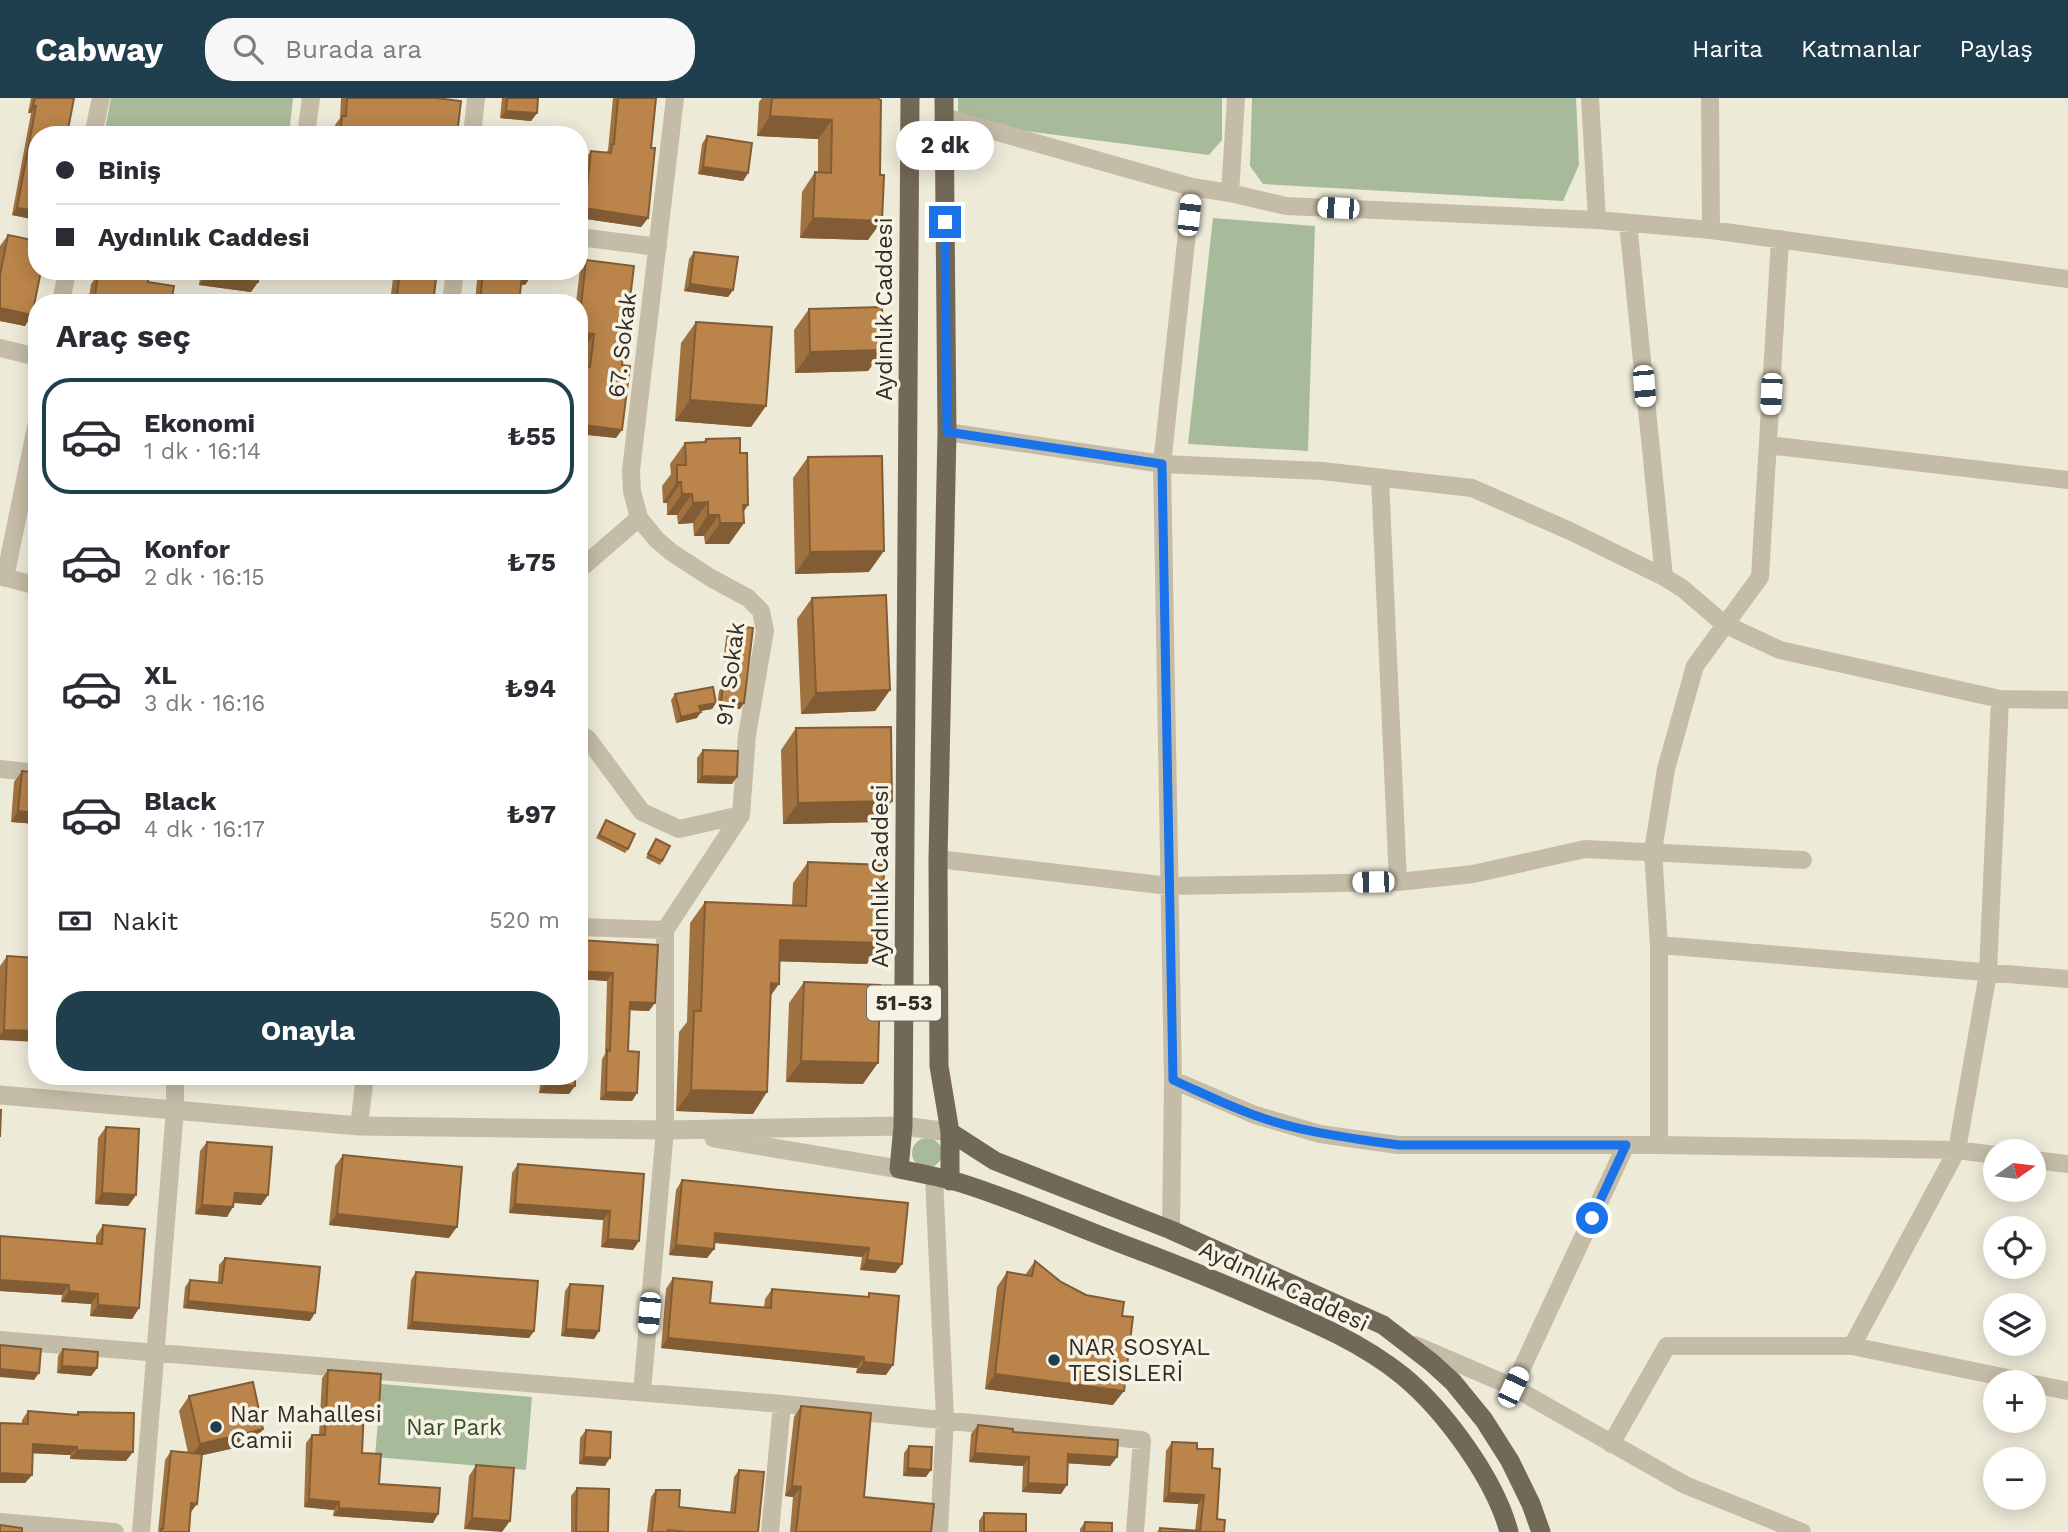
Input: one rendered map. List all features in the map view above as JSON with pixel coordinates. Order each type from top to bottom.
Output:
[{"type":"main road","name":"Aydınlık Caddesi","points":[[910,98],[903,1126],[899,1169],[942,1179],[1187,1268],[1315,1323],[1373,1355],[1427,1398],[1449,1424],[1474,1458],[1509,1532]]},
{"type":"main road","name":"51-53","points":[[944,108],[947,432],[938,859],[939,1066],[950,1132]]},
{"type":"main road","name":"Aydınlık Caddesi","points":[[950,1132],[995,1161],[1171,1230],[1362,1315],[1406,1341],[1452,1382],[1484,1420],[1510,1461],[1541,1532]]},
{"type":"main road","points":[[942,1179],[950,1132]]},
{"type":"street","points":[[95,126],[100,98]]},
{"type":"street","points":[[307,126],[311,98]]},
{"type":"street","points":[[473,126],[476,98]]},
{"type":"street","name":"67. Sokak","points":[[639,519],[632,491],[631,470],[675,98]]},
{"type":"street","points":[[1230,193],[1236,98]]},
{"type":"street","points":[[1590,98],[1597,220]]},
{"type":"street","points":[[1710,98],[1711,230]]},
{"type":"street","points":[[944,108],[1192,187],[1286,206],[1597,220],[1711,230],[2068,279]]},
{"type":"street","points":[[1171,1230],[1173,1080],[1162,464],[1192,187]]},
{"type":"street","points":[[1628,223],[1664,577]]},
{"type":"street","points":[[588,238],[658,247]]},
{"type":"street","points":[[1659,1145],[1659,944],[1653,851],[1666,769],[1695,666],[1760,577],[1780,239]]},
{"type":"street","points":[[0,348],[28,355]]},
{"type":"street","points":[[947,432],[1162,464],[1322,471],[1472,488],[1664,577],[1682,588],[1724,624],[1780,650],[2000,699],[2068,700]]},
{"type":"street","points":[[1768,445],[2068,480]]},
{"type":"street","points":[[28,462],[2,577],[28,584]]},
{"type":"street","points":[[1380,478],[1398,881]]},
{"type":"street","points":[[588,562],[639,519]]},
{"type":"street","name":"91. Sokak","points":[[639,519],[656,539],[688,565],[757,605],[764,619],[762,650],[747,735],[741,815]]},
{"type":"street","points":[[1852,1346],[1957,1150],[1988,973],[2000,699]]},
{"type":"street","points":[[588,740],[642,813],[679,829],[741,815]]},
{"type":"street","points":[[0,769],[28,772]]},
{"type":"street","points":[[642,1392],[665,1130],[665,930],[741,815]]},
{"type":"street","points":[[938,859],[1169,886],[1398,881],[1473,874],[1585,849],[1803,860]]},
{"type":"street","points":[[588,927],[665,930]]},
{"type":"street","points":[[1659,944],[2068,979]]},
{"type":"street","points":[[1173,1080],[1255,1115],[1320,1134],[1385,1143],[1957,1150],[1983,1153]]},
{"type":"street","points":[[141,1532],[175,1085]]},
{"type":"street","points":[[359,1126],[364,1085]]},
{"type":"street","points":[[0,1095],[359,1126],[665,1130],[903,1126],[950,1132]]},
{"type":"street","points":[[665,1130],[899,1169]]},
{"type":"street","points":[[1513,1387],[1626,1145]]},
{"type":"street","points":[[2046,1161],[2068,1164]]},
{"type":"street","points":[[939,1532],[945,1419],[942,1179]]},
{"type":"street","points":[[0,1339],[782,1404],[1142,1440],[1135,1532]]},
{"type":"street","points":[[1406,1341],[1513,1387],[1685,1485],[1802,1532]]},
{"type":"street","points":[[1611,1444],[1668,1346],[1852,1346],[1983,1373]]},
{"type":"street","points":[[2046,1386],[2068,1391]]},
{"type":"street","points":[[770,1532],[782,1404]]},
{"type":"street","points":[[0,1522],[115,1532]]},
{"type":"green space","points":[[111,98],[293,98],[290,126],[106,126]]},
{"type":"green space","points":[[958,98],[1222,98],[1222,140],[1209,155],[958,122]]},
{"type":"green space","points":[[1252,98],[1576,98],[1579,165],[1563,201],[1263,184],[1250,166]]},
{"type":"green space","points":[[1213,218],[1315,226],[1308,451],[1188,444]]},
{"type":"green space","points":[[927,1138],[933,1139],[941,1147],[941,1159],[933,1167],[927,1168],[921,1167],[913,1159],[912,1153],[913,1147],[921,1139]]},
{"type":"green space","name":"Nar Park","points":[[381,1384],[532,1397],[526,1470],[375,1457]]},
{"type":"building","points":[[35,98],[74,98],[69,126],[32,126],[36,106],[33,105]]},
{"type":"building","points":[[347,98],[436,98],[461,101],[458,126],[341,126],[342,116],[346,116]]},
{"type":"building","points":[[507,98],[538,98],[537,113],[506,111]]},
{"type":"building","points":[[618,98],[656,98],[651,148],[655,148],[648,218],[588,208],[591,151],[611,153]]},
{"type":"building","points":[[772,98],[881,100],[880,175],[884,175],[882,221],[813,218],[815,172],[831,173],[832,120],[770,116]]},
{"type":"building","points":[[707,136],[752,143],[748,173],[703,167]]},
{"type":"building","points":[[28,149],[28,210],[17,208]]},
{"type":"building","points":[[8,235],[28,239],[28,280],[39,280],[36,294],[28,294],[28,314],[0,308],[0,275]]},
{"type":"building","points":[[694,252],[738,257],[733,290],[690,284]]},
{"type":"building","points":[[588,260],[634,266],[622,365],[630,366],[622,430],[588,426],[588,367],[594,334],[588,333],[588,294],[582,294],[584,280],[588,280]]},
{"type":"building","points":[[97,280],[148,280],[174,286],[173,294],[95,294]]},
{"type":"building","points":[[399,280],[436,280],[434,294],[397,294]]},
{"type":"building","points":[[482,280],[521,280],[520,294],[481,294]]},
{"type":"building","points":[[882,307],[883,350],[810,352],[809,309]]},
{"type":"building","points":[[696,322],[772,327],[766,406],[690,400]]},
{"type":"building","points":[[740,438],[740,453],[747,453],[748,505],[743,505],[744,523],[720,523],[719,515],[708,515],[708,502],[693,503],[692,494],[682,494],[681,482],[677,482],[677,465],[686,465],[685,443]]},
{"type":"building","points":[[882,456],[884,551],[810,552],[808,457]]},
{"type":"building","points":[[886,595],[890,690],[816,693],[812,598]]},
{"type":"building","points":[[731,625],[753,628],[744,703],[721,702],[723,686],[732,684],[734,657],[727,656]]},
{"type":"building","points":[[713,687],[716,703],[699,706],[701,712],[681,717],[675,694]]},
{"type":"building","points":[[891,727],[892,801],[798,803],[796,728]]},
{"type":"building","points":[[703,750],[738,751],[737,777],[702,776]]},
{"type":"building","points":[[22,771],[28,772],[28,812],[18,811]]},
{"type":"building","points":[[606,820],[635,834],[628,849],[599,835]]},
{"type":"building","points":[[656,839],[670,846],[662,861],[648,854]]},
{"type":"building","points":[[808,862],[884,865],[882,943],[780,940],[779,984],[771,983],[767,1092],[691,1090],[694,1011],[701,1011],[705,902],[806,906]]},
{"type":"building","points":[[588,941],[658,945],[655,1003],[630,1002],[628,1051],[639,1052],[637,1093],[606,1092],[613,973],[588,971]]},
{"type":"building","points":[[7,956],[28,957],[28,1031],[4,1030]]},
{"type":"building","points":[[804,982],[880,985],[878,1063],[801,1061]]},
{"type":"building","points":[[106,1127],[139,1129],[136,1195],[102,1193]]},
{"type":"building","points":[[207,1142],[272,1147],[268,1195],[235,1193],[233,1207],[202,1205]]},
{"type":"building","points":[[343,1155],[462,1167],[457,1227],[337,1214]]},
{"type":"building","points":[[518,1164],[644,1174],[639,1241],[608,1239],[610,1211],[515,1204]]},
{"type":"building","points":[[682,1180],[908,1203],[902,1264],[867,1260],[869,1248],[715,1233],[714,1249],[676,1245]]},
{"type":"building","points":[[103,1225],[145,1229],[139,1308],[98,1305],[98,1294],[69,1291],[69,1285],[0,1280],[0,1236],[102,1244]]},
{"type":"building","points":[[225,1258],[320,1267],[315,1313],[188,1301],[190,1280],[222,1283]]},
{"type":"building","name":"NAR SOSYAL TESİSLERİ","points":[[1035,1261],[1061,1282],[1086,1295],[1124,1302],[1122,1316],[1133,1317],[1124,1391],[995,1374],[1007,1272],[1032,1276]]},
{"type":"building","points":[[416,1272],[538,1281],[534,1331],[412,1322]]},
{"type":"building","points":[[673,1278],[712,1282],[710,1303],[771,1308],[772,1289],[869,1297],[869,1293],[899,1296],[893,1365],[864,1362],[864,1357],[668,1338]]},
{"type":"building","points":[[570,1284],[603,1286],[599,1331],[566,1329]]},
{"type":"building","points":[[0,1345],[41,1349],[39,1373],[0,1369]]},
{"type":"building","points":[[63,1349],[98,1352],[97,1368],[62,1366]]},
{"type":"building","points":[[328,1370],[381,1374],[379,1409],[364,1408],[362,1453],[381,1454],[379,1484],[440,1488],[438,1514],[339,1508],[339,1502],[309,1499],[312,1435],[325,1435]]},
{"type":"building","name":"Nar Mahallesi Camii","points":[[253,1382],[263,1429],[200,1444],[189,1396]]},
{"type":"building","points":[[801,1406],[871,1413],[864,1497],[934,1504],[931,1532],[796,1532],[801,1487],[792,1486]]},
{"type":"building","points":[[28,1411],[78,1415],[78,1412],[134,1413],[133,1452],[77,1450],[77,1447],[33,1444],[32,1475],[0,1473],[0,1423],[28,1424]]},
{"type":"building","points":[[978,1425],[1013,1429],[1013,1432],[1118,1440],[1117,1457],[1068,1454],[1067,1485],[1028,1483],[1029,1457],[975,1453]]},
{"type":"building","points":[[586,1430],[611,1432],[610,1458],[584,1457]]},
{"type":"building","points":[[1172,1442],[1197,1443],[1197,1449],[1213,1449],[1212,1468],[1220,1469],[1217,1519],[1225,1520],[1224,1532],[1160,1532],[1160,1528],[1200,1531],[1204,1495],[1169,1493]]},
{"type":"building","points":[[909,1446],[932,1447],[931,1470],[908,1468]]},
{"type":"building","points":[[171,1451],[202,1454],[197,1504],[191,1503],[189,1532],[161,1532]]},
{"type":"building","points":[[476,1465],[514,1468],[510,1521],[472,1518]]},
{"type":"building","points":[[739,1470],[764,1472],[758,1532],[652,1532],[656,1490],[680,1490],[679,1507],[735,1513]]},
{"type":"building","points":[[577,1488],[609,1489],[608,1532],[576,1532]]},
{"type":"building","points":[[984,1513],[1026,1514],[1026,1532],[984,1532]]},
{"type":"building","points":[[1085,1522],[1112,1523],[1112,1532],[1084,1532]]},
{"type":"building","points":[[0,1525],[22,1528],[22,1532],[0,1532]]},
{"type":"place","name":"NAR SOSYAL TESİSLERİ","points":[[1054,1360]]},
{"type":"place","name":"Nar Mahallesi Camii","points":[[216,1427]]},
{"type":"route","points":[[945,222],[947,432],[1162,464],[1173,1080],[1255,1115],[1320,1134],[1372,1142],[1398,1145],[1626,1145],[1592,1218]]}]
